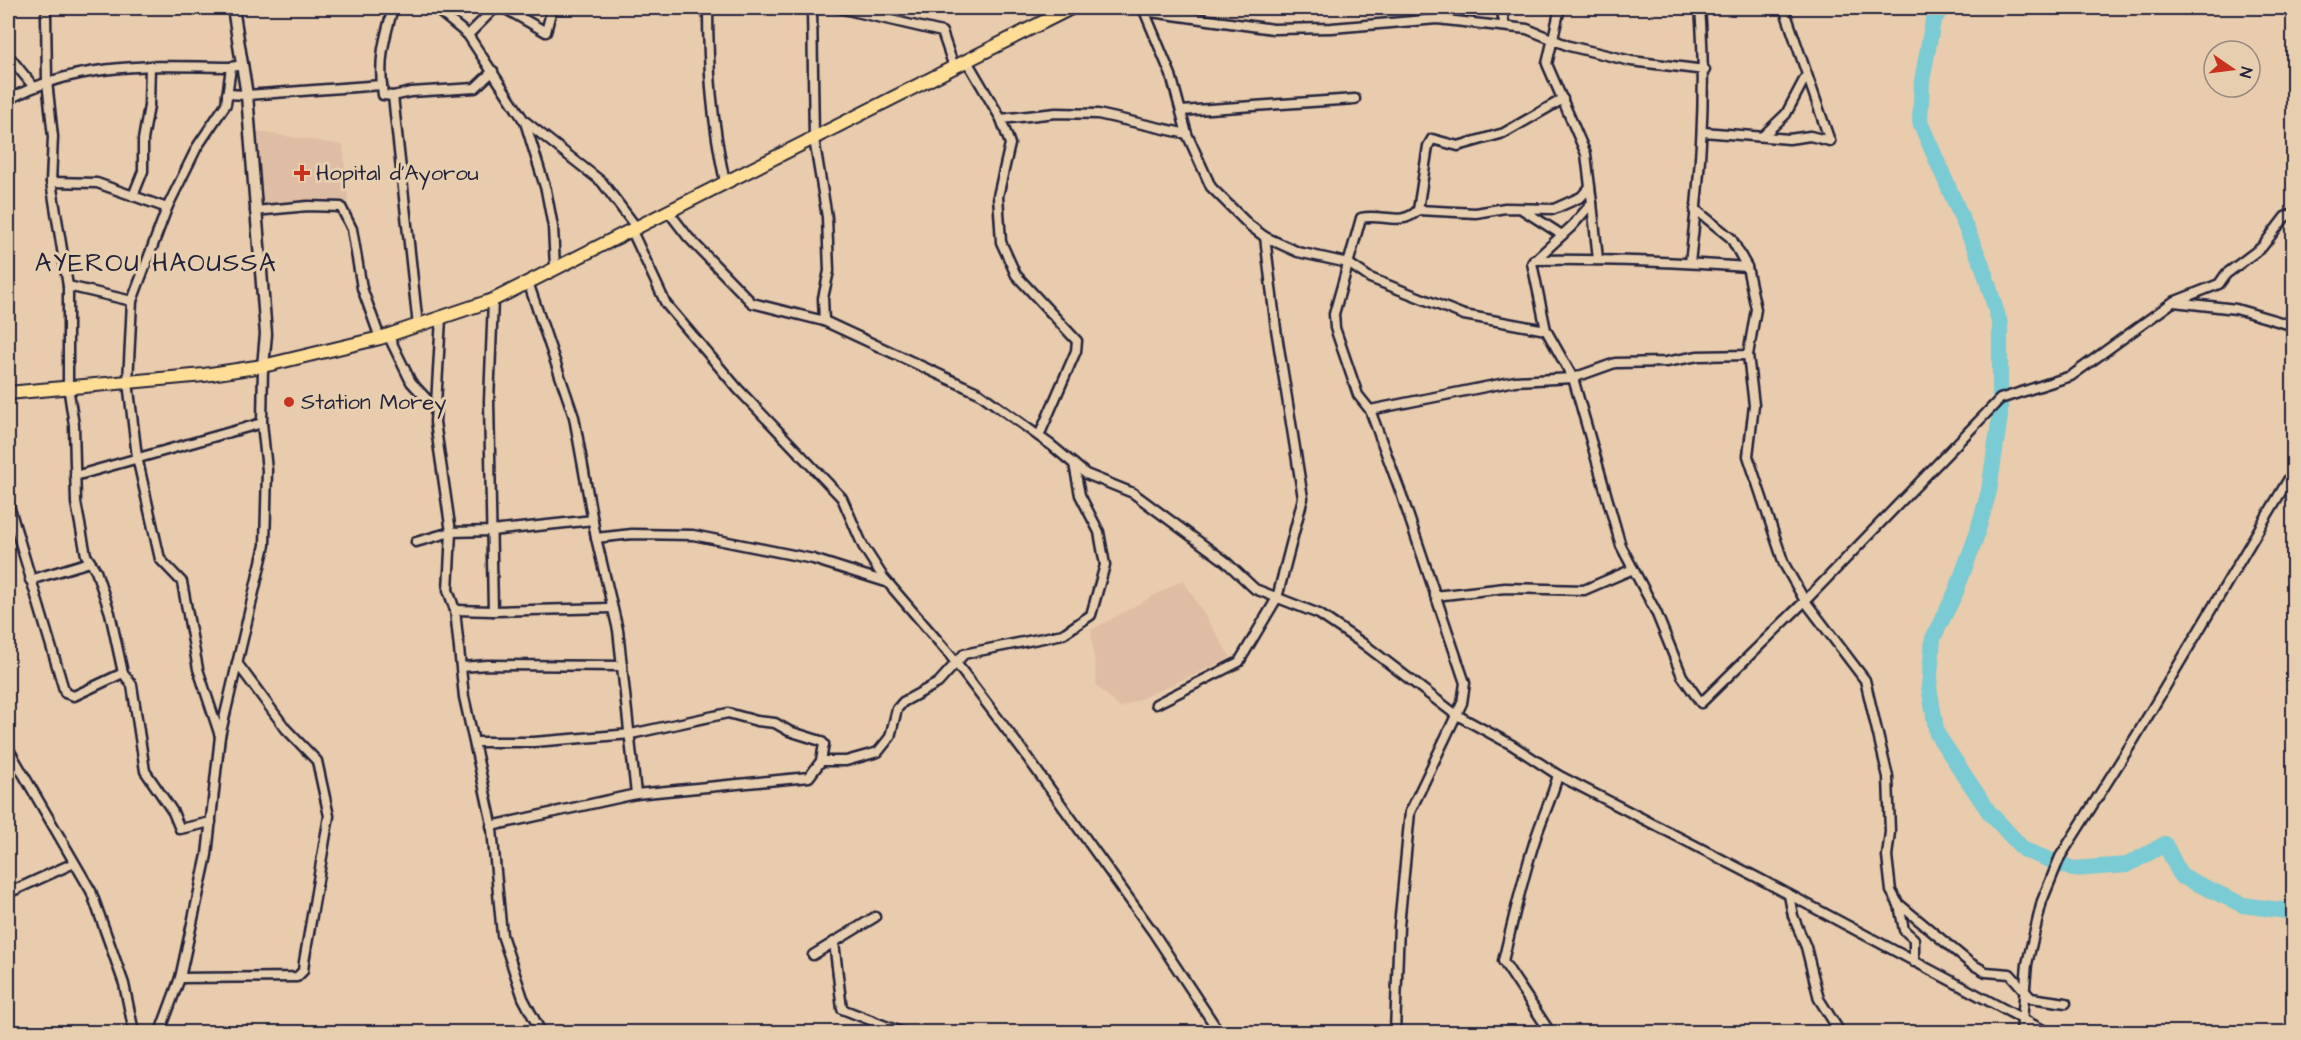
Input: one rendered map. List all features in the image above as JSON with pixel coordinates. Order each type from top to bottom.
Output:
[{"type":"main road","points":[[8,393],[204,375],[263,366],[384,336],[493,300],[1071,8]]},
{"type":"street","points":[[160,1032],[180,978],[207,855],[220,736],[265,545],[267,470],[262,423],[266,334],[247,95],[232,8]]},
{"type":"street","points":[[393,8],[380,57],[383,95],[475,88],[492,71]]},
{"type":"street","points":[[435,8],[468,35],[525,122],[546,190],[553,227],[555,267]]},
{"type":"street","points":[[468,35],[495,8]]},
{"type":"street","points":[[504,8],[546,32],[552,8]]},
{"type":"street","points":[[708,8],[708,72],[713,129],[725,182]]},
{"type":"street","points":[[812,8],[814,139],[826,217],[829,271],[823,298],[824,321]]},
{"type":"street","points":[[839,8],[942,32],[954,67]]},
{"type":"street","points":[[1501,8],[1505,26]]},
{"type":"street","points":[[1560,8],[1547,64],[1586,154],[1598,259]]},
{"type":"street","points":[[1690,263],[1703,132],[1705,70],[1700,8]]},
{"type":"street","points":[[1703,132],[1790,139],[1810,136],[1830,141],[1784,8]]},
{"type":"street","points":[[1143,9],[1273,29],[1332,28],[1437,19],[1505,26],[1527,29],[1569,46],[1631,61],[1705,70]]},
{"type":"street","points":[[1143,9],[1171,75],[1187,134],[1211,187],[1265,237],[1298,252],[1348,263],[1370,278],[1464,315],[1546,330]]},
{"type":"street","points":[[46,15],[46,81],[52,137],[51,182],[68,286],[68,386],[74,425],[76,503],[86,555],[110,614],[123,673],[132,686],[145,771],[173,812],[180,829],[211,822]]},
{"type":"street","points":[[8,55],[33,86]]},
{"type":"street","points":[[967,61],[1001,119],[1010,144],[998,196],[1001,242],[1016,275],[1077,340],[1076,351],[1039,436]]},
{"type":"street","points":[[8,100],[46,81],[81,72],[150,66],[231,67],[243,65]]},
{"type":"street","points":[[133,196],[143,171],[143,140],[149,106],[150,66]]},
{"type":"street","points":[[220,736],[198,669],[182,582],[160,559],[137,457],[128,382],[132,301],[168,208],[197,147],[226,104],[231,67]]},
{"type":"street","points":[[1763,136],[1786,114],[1806,76]]},
{"type":"street","points":[[227,93],[247,95],[382,85]]},
{"type":"street","points":[[393,96],[417,326]]},
{"type":"street","points":[[1180,111],[1355,99]]},
{"type":"street","points":[[1418,210],[1428,146],[1432,139],[1458,146],[1504,133],[1563,99]]},
{"type":"street","points":[[1001,119],[1056,113],[1098,114],[1187,134]]},
{"type":"street","points":[[525,122],[602,182],[633,228],[666,304],[738,389],[842,498],[863,546],[888,583],[955,662],[1153,932],[1220,1032]]},
{"type":"street","points":[[51,182],[97,183],[168,208]]},
{"type":"street","points":[[1395,1032],[1399,926],[1410,812],[1455,714],[1462,704],[1464,683],[1370,410],[1358,395],[1334,320],[1361,218],[1402,220],[1418,210],[1476,213],[1505,208],[1554,209],[1569,204],[1590,187]]},
{"type":"street","points":[[1592,203],[1532,263],[1546,330],[1573,378],[1621,546],[1656,612],[1682,676],[1701,703],[1805,601],[2000,399],[2071,376],[2173,302],[2219,284],[2226,274],[2262,247],[2285,218],[2294,213]]},
{"type":"street","points":[[255,211],[308,206],[341,207],[352,229],[362,288],[384,336],[411,382],[435,408]]},
{"type":"street","points":[[1520,208],[1562,235]]},
{"type":"street","points":[[1695,209],[1731,238],[1747,267],[1756,309],[1748,356],[1754,405],[1748,456],[1784,564],[1805,601],[1865,680],[1888,777],[1890,832],[1887,855],[1891,891],[1897,901],[1904,930],[1914,939],[1914,962]]},
{"type":"street","points":[[668,211],[688,237],[752,303],[824,321],[979,393],[1039,436],[1086,474],[1133,493],[1226,561],[1255,590],[1319,614],[1365,645],[1455,714],[1512,745],[1558,776],[1789,895],[2022,1021],[2047,1032]]},
{"type":"street","points":[[1156,704],[1239,662],[1277,598],[1302,498],[1276,329],[1265,237]]},
{"type":"street","points":[[1534,260],[1598,259],[1747,267]]},
{"type":"street","points":[[528,282],[574,417],[596,538],[618,630],[636,794]]},
{"type":"street","points":[[68,286],[132,301]]},
{"type":"street","points":[[493,300],[489,389],[493,611]]},
{"type":"street","points":[[2173,302],[2236,309],[2294,326]]},
{"type":"street","points":[[441,318],[435,408],[451,532],[448,590],[455,610],[464,697],[491,826],[502,935],[523,998],[541,1032]]},
{"type":"street","points":[[1370,410],[1515,381],[1573,378],[1615,363],[1666,362],[1698,356],[1748,356]]},
{"type":"street","points":[[75,476],[262,423]]},
{"type":"street","points":[[821,761],[846,761],[878,752],[890,737],[897,709],[903,702],[938,683],[964,654],[1063,634],[1091,615],[1105,565],[1099,532],[1080,495],[1073,464]]},
{"type":"street","points":[[2021,1032],[2027,964],[2042,901],[2060,857],[2294,470]]},
{"type":"street","points":[[8,502],[62,687],[68,695],[74,696],[88,692],[123,673]]},
{"type":"street","points":[[416,543],[451,532],[491,531],[593,520]]},
{"type":"street","points":[[596,538],[632,534],[693,534],[807,557],[888,583]]},
{"type":"street","points":[[30,580],[90,562]]},
{"type":"street","points":[[1435,596],[1506,588],[1584,590],[1633,569]]},
{"type":"street","points":[[455,610],[612,608]]},
{"type":"street","points":[[180,978],[297,977],[303,972],[329,816],[317,761],[286,729],[237,663]]},
{"type":"street","points":[[462,667],[488,665],[622,666]]},
{"type":"street","points":[[475,742],[534,742],[631,734],[728,713],[757,721],[776,723],[789,731],[825,744],[821,761],[809,777],[636,794],[491,826]]},
{"type":"street","points":[[8,748],[91,891],[124,984],[134,1032]]},
{"type":"street","points":[[1550,1032],[1503,961],[1528,861],[1537,833],[1550,805],[1558,776]]},
{"type":"street","points":[[8,893],[74,863]]},
{"type":"street","points":[[1789,895],[1819,999],[1840,1032]]},
{"type":"street","points":[[1897,901],[1970,963],[1986,972],[2010,974],[2031,998],[2066,1003]]},
{"type":"street","points":[[813,955],[875,917]]},
{"type":"street","points":[[834,942],[842,1009],[901,1032]]},
{"type":"shaded area","name":"Hopital d'Ayorou","points":[[254,131],[343,145],[348,202],[262,208]]},
{"type":"shaded area","points":[[1183,580],[1231,658],[1120,708],[1097,686],[1091,630]]},
{"type":"waterway","points":[[1942,8],[1933,21],[1922,81],[1920,122],[1983,267],[2000,324],[2000,416],[1989,491],[1976,537],[1955,594],[1933,638],[1929,687],[1937,734],[1989,812],[2024,850],[2073,869],[2127,865],[2165,844],[2181,876],[2243,905],[2294,912]]},
{"type":"place","name":"Hopital d'Ayorou","points":[[302,173]]},
{"type":"place","name":"Station Morey","points":[[289,402]]},
{"type":"district","name":"AYEROU HAOUSSA","points":[[156,263]]}]
